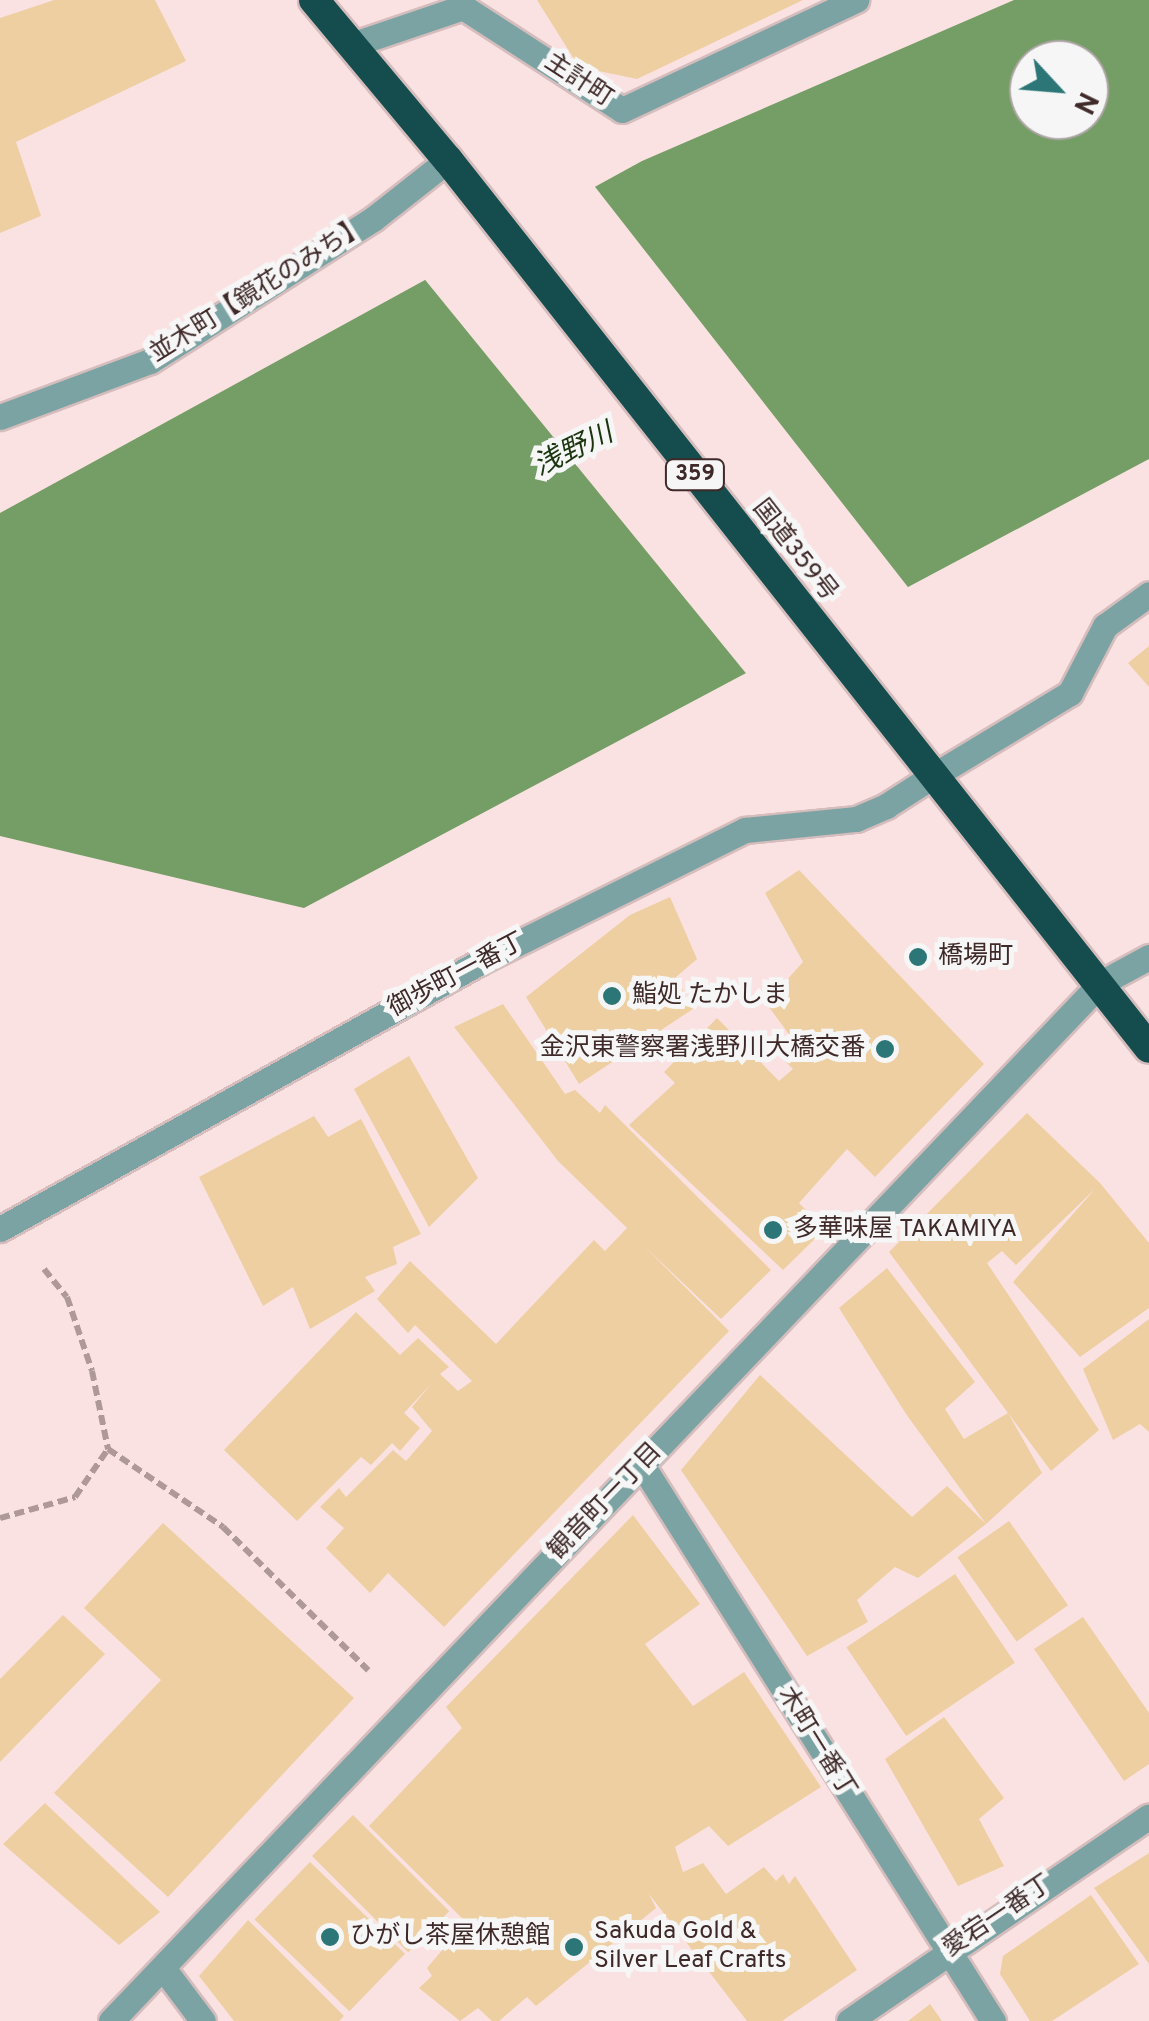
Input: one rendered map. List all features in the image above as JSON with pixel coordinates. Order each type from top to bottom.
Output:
[{"type":"highway","name":"国道359号","points":[[314,0],[448,160],[1149,1048]]},
{"type":"street","name":"主計町","points":[[354,44],[463,7],[622,110],[856,0]]},
{"type":"street","name":"並木町【鏡花のみち】","points":[[0,417],[150,361],[373,220],[448,160]]},
{"type":"street","name":"御歩町一番丁","points":[[3,1227],[480,962],[745,830],[856,819],[886,806],[1070,693],[1104,626],[1149,594]]},
{"type":"street","name":"観音町一丁目","points":[[111,2021],[1101,983],[1149,957]]},
{"type":"street","name":"木町一番丁","points":[[642,1465],[993,2021]]},
{"type":"street","name":"愛宕一番丁","points":[[849,2021],[1149,1816]]},
{"type":"street","points":[[163,1968],[203,2021]]},
{"type":"path","points":[[3,1227],[67,1297],[92,1370],[108,1449],[222,1527],[409,1709]]},
{"type":"path","points":[[0,1518],[76,1497],[108,1449]]},
{"type":"water","name":"浅野川","points":[[1014,0],[1149,0],[1149,459],[304,908],[0,836],[0,513],[642,161]]},
{"type":"pier","points":[[592,183],[911,591],[749,677],[422,276]]},
{"type":"building","points":[[54,0],[155,0],[186,61],[16,142],[41,216],[0,233],[0,18]]},
{"type":"building","points":[[537,0],[803,0],[637,79],[579,67]]},
{"type":"building","points":[[1149,646],[1149,687],[1128,663]]},
{"type":"building","points":[[799,870],[984,1064],[875,1177],[847,1149],[799,1203],[825,1229],[783,1270],[629,1125],[675,1083],[664,1072],[717,1018],[779,1081],[793,1069],[785,1061],[796,1044],[766,1003],[803,962],[765,893]]},
{"type":"building","points":[[670,897],[697,959],[676,977],[693,1009],[579,1084],[526,997],[630,915]]},
{"type":"building","points":[[503,1004],[565,1094],[575,1090],[600,1113],[605,1105],[771,1270],[721,1319],[643,1245],[729,1331],[444,1627],[388,1573],[370,1593],[326,1548],[344,1528],[320,1507],[339,1488],[346,1497],[393,1450],[406,1461],[432,1431],[412,1407],[432,1383],[404,1413],[420,1428],[400,1451],[392,1443],[371,1465],[361,1457],[297,1521],[224,1450],[356,1312],[400,1355],[418,1338],[449,1367],[440,1374],[458,1391],[472,1381],[415,1325],[408,1333],[377,1299],[410,1261],[496,1344],[594,1240],[605,1251],[627,1228],[558,1161],[454,1027]]},
{"type":"building","points":[[409,1056],[478,1178],[429,1227],[354,1089]]},
{"type":"building","points":[[1027,1113],[1100,1183],[1149,1243],[1149,1308],[1080,1357],[1013,1282],[1095,1189],[1016,1265],[1002,1251],[987,1263],[1099,1430],[1051,1471],[889,1252]]},
{"type":"building","points":[[314,1116],[328,1137],[361,1119],[421,1234],[393,1247],[397,1264],[365,1277],[375,1291],[310,1329],[293,1287],[263,1306],[199,1177]]},
{"type":"building","points":[[887,1268],[975,1382],[945,1409],[964,1439],[1008,1413],[1042,1473],[986,1524],[906,1414],[839,1308]]},
{"type":"building","points":[[1149,1319],[1149,1432],[1140,1424],[1113,1440],[1083,1369]]},
{"type":"building","points":[[760,1375],[912,1517],[947,1486],[986,1524],[918,1578],[895,1567],[857,1600],[868,1622],[807,1656],[681,1470]]},
{"type":"building","points":[[633,1515],[700,1604],[645,1644],[693,1706],[744,1672],[821,1787],[728,1846],[709,1826],[675,1847],[683,1872],[703,1863],[726,1894],[764,1867],[776,1881],[783,1874],[789,1884],[795,1876],[857,1970],[782,2021],[747,2021],[649,1894],[656,1908],[536,2006],[527,1997],[499,2021],[492,2021],[478,2008],[460,2021],[419,1988],[432,1976],[427,1968],[466,1922],[369,1826],[462,1728],[446,1707]]},
{"type":"building","points":[[1009,1521],[1068,1605],[1016,1642],[957,1557]]},
{"type":"building","points":[[163,1523],[354,1698],[168,1897],[54,1793],[161,1680],[84,1608]]},
{"type":"building","points":[[955,1574],[1015,1663],[906,1736],[846,1647]]},
{"type":"building","points":[[63,1615],[105,1654],[0,1762],[0,1679]]},
{"type":"building","points":[[1083,1617],[1149,1713],[1149,1764],[1124,1781],[1034,1649]]},
{"type":"building","points":[[944,1717],[1004,1798],[979,1819],[1004,1866],[958,1886],[885,1759]]},
{"type":"building","points":[[45,1803],[160,1912],[119,1945],[3,1844]]},
{"type":"building","points":[[353,1815],[449,1911],[408,1952],[312,1856]]},
{"type":"building","points":[[1149,1853],[1149,1964],[1094,1888]]},
{"type":"building","name":"ひがし茶屋休憩館","points":[[310,1862],[405,1954],[349,2011],[254,1920]]},
{"type":"building","points":[[1091,1895],[1139,1964],[1052,2021],[1030,2021],[1000,1974],[1003,1956]]},
{"type":"building","points":[[248,1920],[344,2016],[339,2021],[234,2021],[199,1976]]},
{"type":"building","points":[[930,2004],[942,2021],[908,2021]]},
{"type":"place","name":"橋場町","points":[[918,957]]},
{"type":"place","name":"鮨処 たかしま","points":[[612,996]]},
{"type":"place","name":"金沢東警察署浅野川大橋交番","points":[[885,1049]]},
{"type":"place","name":"多華味屋 TAKAMIYA","points":[[773,1230]]},
{"type":"place","name":"ひがし茶屋休憩館","points":[[330,1937]]},
{"type":"place","name":"Sakuda Gold & Silver Leaf Crafts","points":[[574,1947]]}]
